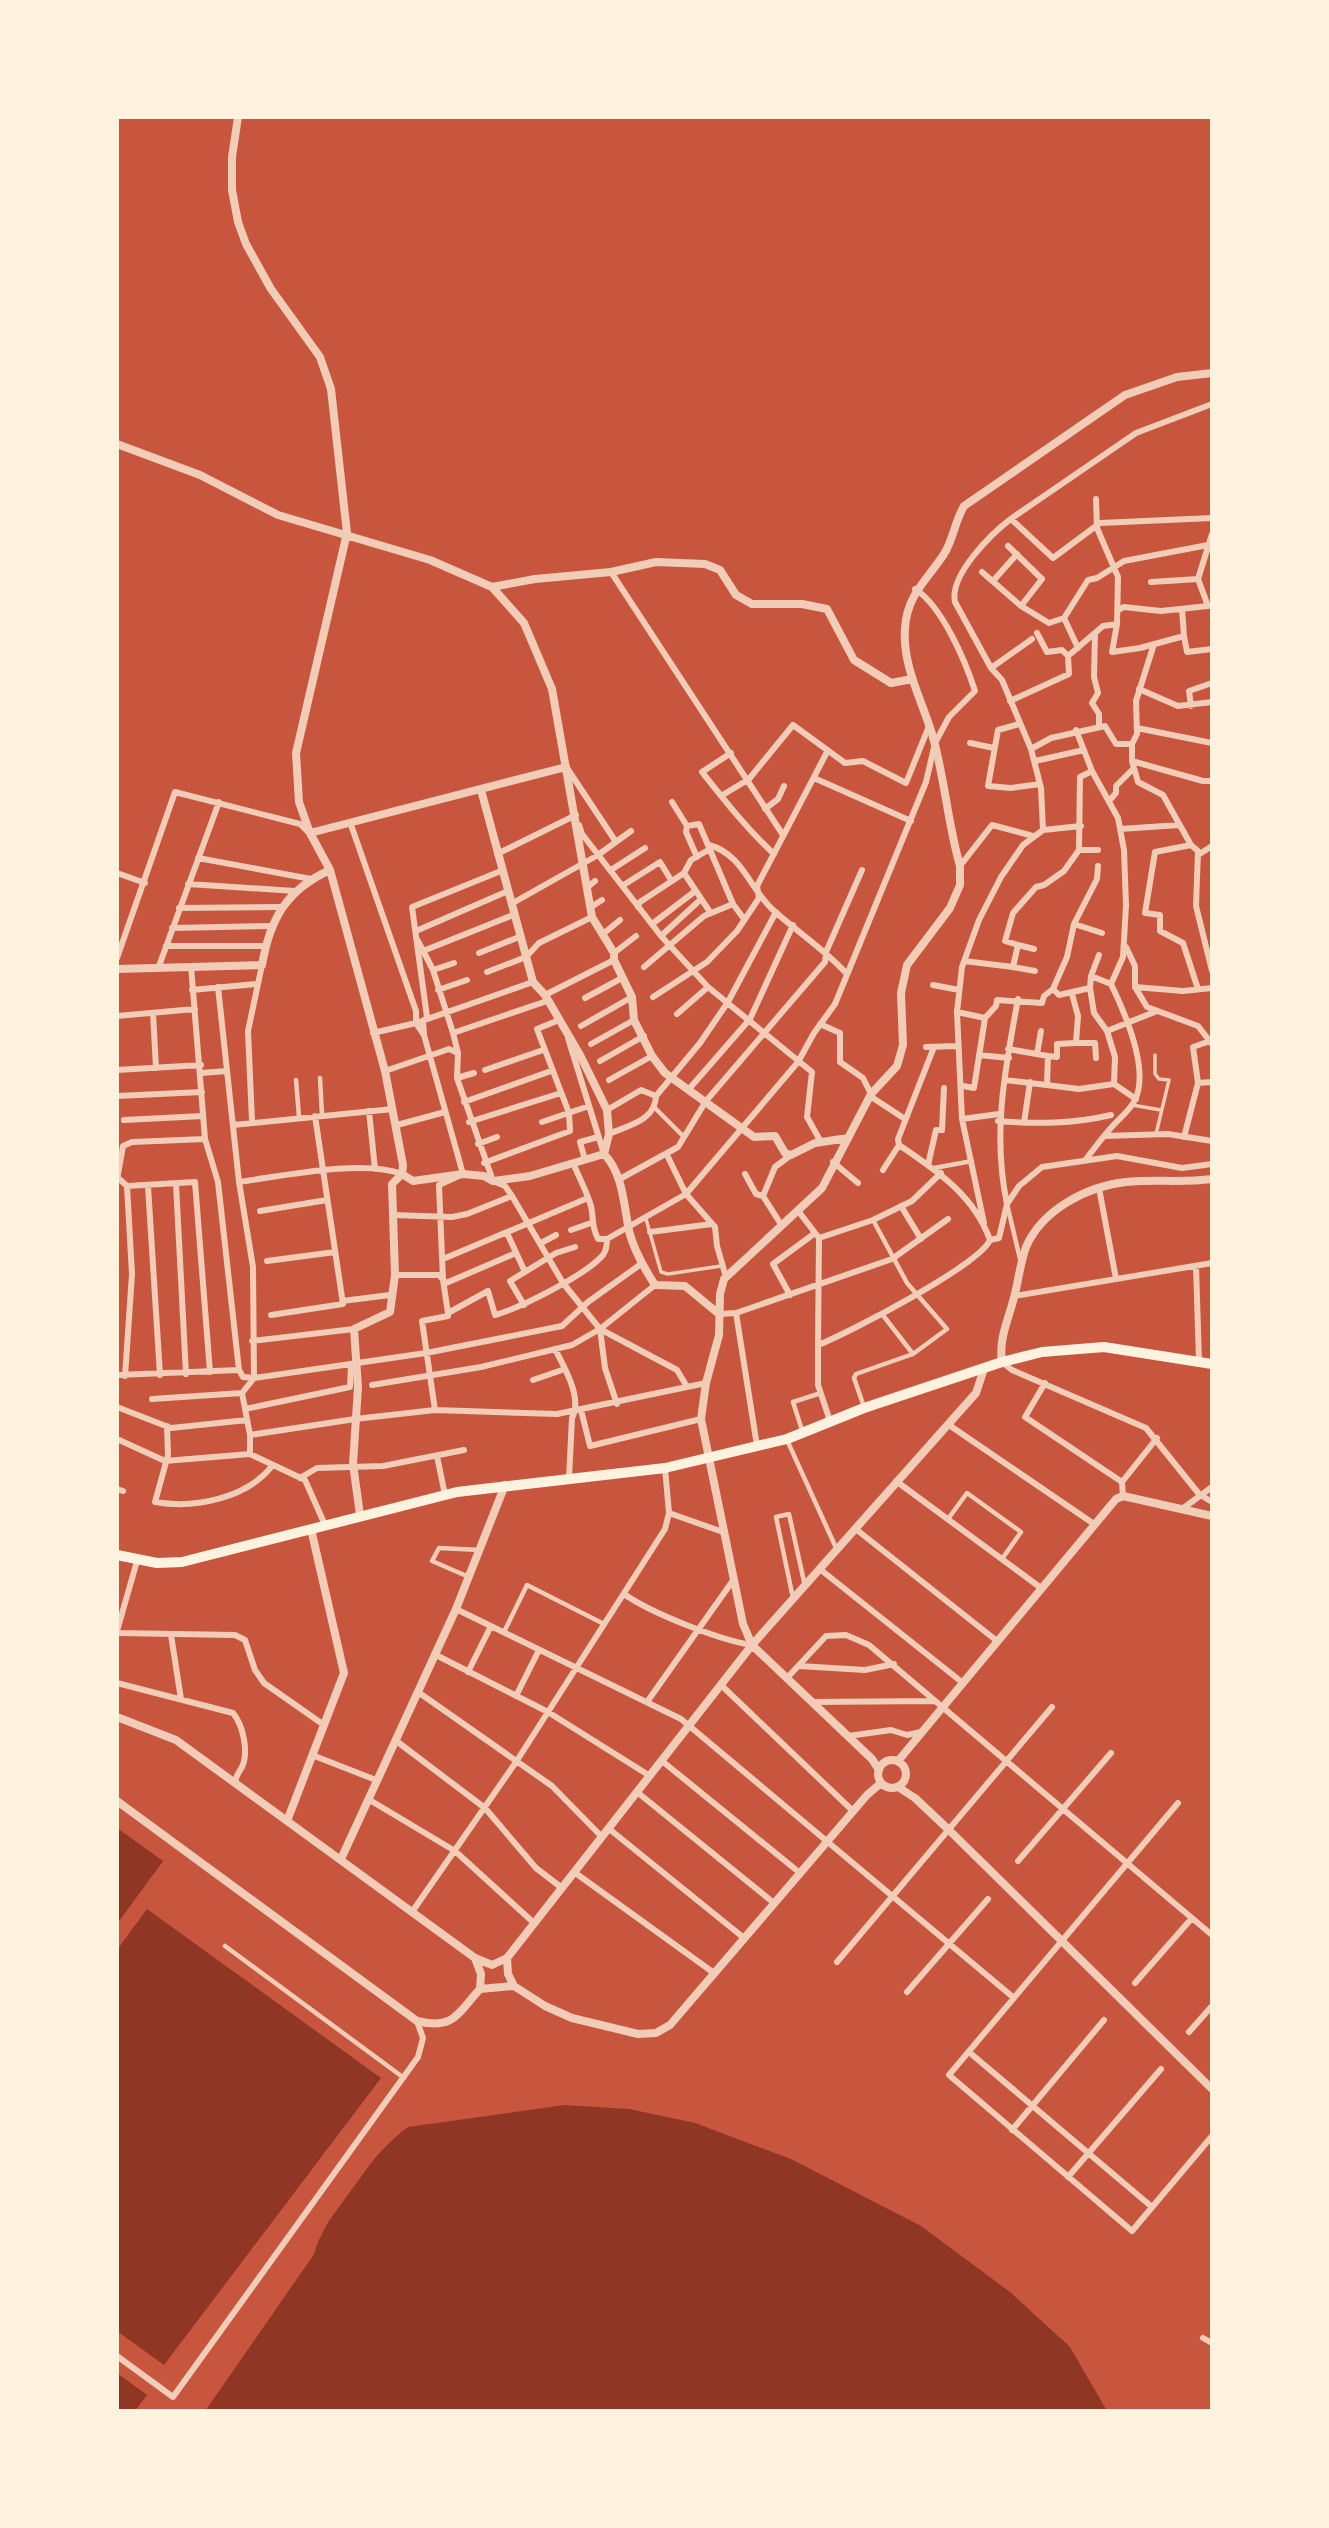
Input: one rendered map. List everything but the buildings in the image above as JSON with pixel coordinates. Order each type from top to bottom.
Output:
[{"type":"highway","points":[[117,1555],[137,1561],[182,1562],[445,1494],[665,1468],[787,1439],[864,1408],[1002,1362],[1070,1348],[1104,1347],[1212,1364]]},
{"type":"street","points":[[238,117],[232,168],[237,222],[271,289],[320,357],[326,370],[347,533],[296,753],[299,802],[310,834],[330,870],[385,1071],[397,1125],[402,1174]]},
{"type":"street","points":[[882,1766],[752,1645],[743,1624],[701,1419],[706,1382],[719,1335],[720,1294],[726,1276],[799,1212],[822,1188],[833,1162],[871,1095],[897,1066],[904,1045],[901,993],[907,965],[950,908],[960,885],[960,866],[935,743],[912,679],[905,626],[915,589],[945,552],[954,522],[964,506],[1125,395],[1177,377],[1212,373]]},
{"type":"street","points":[[1043,831],[1040,785],[1035,761],[1002,680],[962,617],[954,595],[959,578],[994,532],[1136,433],[1212,404]]},
{"type":"street","points":[[117,444],[200,475],[278,515],[347,533],[430,560],[492,587],[524,623],[552,689],[582,834],[661,936],[708,986],[812,1072],[807,1117],[821,1142]]},
{"type":"street","points":[[1096,499],[1097,528],[1110,551],[1112,568],[1118,577],[1117,624],[1112,652],[1184,636]]},
{"type":"street","points":[[1011,519],[1053,558],[1097,528],[1100,523],[1212,518]]},
{"type":"street","points":[[1118,610],[1124,607],[1181,609],[1208,606],[1198,579],[1212,534]]},
{"type":"street","points":[[992,668],[1049,623],[1065,618],[1088,580],[1097,578],[1124,561],[1208,545]]},
{"type":"street","points":[[1008,546],[1042,579],[1021,606]]},
{"type":"street","points":[[993,581],[1017,554]]},
{"type":"street","points":[[492,587],[536,579],[611,572],[656,562],[705,564],[720,569],[736,595],[752,604],[802,604],[827,609],[854,660],[891,683],[912,679]]},
{"type":"street","points":[[611,572],[750,779],[765,810],[783,835]]},
{"type":"street","points":[[982,572],[1021,606],[1049,623]]},
{"type":"street","points":[[1151,582],[1198,579]]},
{"type":"street","points":[[573,1163],[588,1198],[593,1215],[591,1223],[598,1239],[607,1239],[646,1219],[686,1194],[798,1062],[814,1032],[835,1004],[926,782],[935,743],[949,717],[975,691],[968,668],[929,598],[915,589]]},
{"type":"street","points":[[1181,609],[1187,652],[1212,649]]},
{"type":"street","points":[[1065,618],[1078,648]]},
{"type":"street","points":[[1068,656],[1102,626],[1117,624]]},
{"type":"street","points":[[1010,701],[1069,674],[1068,656],[1062,650],[1047,652],[1036,633]]},
{"type":"street","points":[[1095,634],[1094,677],[1098,693],[1093,702],[1099,714],[1100,727]]},
{"type":"street","points":[[1154,644],[1139,689],[1137,728],[1132,744],[1133,769],[1138,782],[1163,795],[1198,855]]},
{"type":"street","points":[[1191,706],[1189,691],[1212,683]]},
{"type":"street","points":[[1139,689],[1178,706],[1212,702]]},
{"type":"street","points":[[1019,724],[998,730],[988,775],[990,789],[1040,785]]},
{"type":"street","points":[[720,796],[750,779],[793,725],[845,763],[863,761],[906,783],[929,725]]},
{"type":"street","points":[[1031,749],[1051,738],[1076,730],[1105,726],[1116,744],[1132,744]]},
{"type":"street","points":[[1137,728],[1212,743]]},
{"type":"street","points":[[1076,730],[1120,829],[1125,872],[1125,938],[1123,957],[1111,984]]},
{"type":"street","points":[[970,743],[994,748]]},
{"type":"street","points":[[1035,761],[1084,750]]},
{"type":"street","points":[[653,997],[707,962],[737,931],[759,898],[757,886],[827,752]]},
{"type":"street","points":[[731,753],[702,772],[728,809],[743,820],[774,854]]},
{"type":"street","points":[[1132,761],[1203,781],[1212,781]]},
{"type":"street","points":[[310,834],[566,767]]},
{"type":"street","points":[[566,767],[616,842]]},
{"type":"street","points":[[1109,801],[1116,793],[1116,786],[1133,769]]},
{"type":"street","points":[[1034,949],[1004,941],[1013,912],[1036,887],[1044,885],[1064,871],[1079,850],[1080,777],[1092,771]]},
{"type":"street","points":[[814,778],[911,821]]},
{"type":"street","points":[[765,810],[778,799],[784,786]]},
{"type":"street","points":[[481,790],[533,982],[567,1032],[607,1110],[609,1134],[604,1154]]},
{"type":"street","points":[[117,958],[175,792],[300,824],[310,834]]},
{"type":"street","points":[[159,967],[219,802]]},
{"type":"street","points":[[672,802],[687,826],[686,832],[697,856]]},
{"type":"street","points":[[497,855],[576,814]]},
{"type":"street","points":[[576,814],[582,864],[592,883],[592,917],[603,934],[632,997],[634,1020],[653,1056],[673,1078],[754,1137],[775,1136],[785,1153],[791,1155]]},
{"type":"street","points":[[351,822],[416,1011],[416,1023],[425,1035]]},
{"type":"street","points":[[687,826],[699,824],[733,904],[744,919]]},
{"type":"street","points":[[960,866],[992,825],[1033,836]]},
{"type":"street","points":[[1120,829],[1179,825]]},
{"type":"street","points":[[818,1345],[850,1333],[914,1293],[967,1265],[987,1248],[990,1240],[962,1119],[957,1012],[964,961],[979,920],[1001,877],[1033,836],[1043,831],[1081,826]]},
{"type":"street","points":[[511,904],[598,855],[631,831]]},
{"type":"street","points":[[1191,845],[1155,852],[1145,913],[1160,915],[1160,931],[1183,943],[1198,989]]},
{"type":"street","points":[[1212,846],[1198,855],[1195,870],[1196,906],[1212,971]]},
{"type":"street","points":[[638,907],[684,873],[691,860],[710,847],[726,850],[757,886],[763,899],[826,952],[846,973]]},
{"type":"street","points":[[611,870],[645,848]]},
{"type":"street","points":[[1079,850],[1098,850]]},
{"type":"street","points":[[198,858],[311,879]]},
{"type":"street","points":[[622,886],[660,862],[671,880]]},
{"type":"street","points":[[962,1086],[974,1088],[985,1018],[996,1006],[997,1000],[1018,999],[1042,1003],[1044,996],[1052,989],[1067,957],[1074,924],[1097,879],[1098,866]]},
{"type":"street","points":[[252,1121],[248,1031],[265,946],[272,926],[295,891],[330,870]]},
{"type":"street","points":[[618,1180],[678,1147],[682,1136],[706,1101],[825,962],[826,952],[862,870]]},
{"type":"street","points":[[463,1174],[425,1035],[423,1022],[427,1017],[412,906],[501,871]]},
{"type":"street","points":[[117,873],[145,883]]},
{"type":"street","points":[[684,873],[694,892],[710,912]]},
{"type":"street","points":[[188,884],[295,891]]},
{"type":"street","points":[[416,931],[508,891]]},
{"type":"street","points":[[652,924],[694,892]]},
{"type":"street","points":[[591,907],[602,900]]},
{"type":"street","points":[[661,936],[700,900]]},
{"type":"street","points":[[644,967],[710,912],[733,904]]},
{"type":"street","points":[[180,908],[283,907]]},
{"type":"street","points":[[609,1134],[649,1117],[655,1108],[656,1096],[673,1078],[728,1002],[776,912]]},
{"type":"street","points":[[423,951],[513,915]]},
{"type":"street","points":[[487,972],[526,957],[539,943],[592,917]]},
{"type":"street","points":[[603,934],[621,920]]},
{"type":"street","points":[[1074,924],[1102,933]]},
{"type":"street","points":[[689,1089],[750,1019],[793,925]]},
{"type":"street","points":[[172,928],[272,926]]},
{"type":"street","points":[[453,1032],[546,998],[614,956],[636,936]]},
{"type":"street","points":[[479,953],[519,937]]},
{"type":"street","points":[[1125,938],[1128,954],[1135,966],[1135,987],[1147,1007],[1198,1026],[1211,1042],[1193,1047],[1198,1083],[1184,1137]]},
{"type":"street","points":[[418,941],[433,970],[453,1032],[458,1053],[457,1078],[469,1122],[492,1181]]},
{"type":"street","points":[[1013,967],[1018,945]]},
{"type":"street","points":[[166,946],[265,946]]},
{"type":"street","points":[[1099,955],[1091,976],[1090,988],[1094,1013],[1107,1031],[1115,1057],[1114,1084]]},
{"type":"street","points":[[964,961],[1035,971]]},
{"type":"street","points":[[433,970],[454,963]]},
{"type":"street","points":[[117,969],[262,965]]},
{"type":"street","points":[[191,966],[205,1139],[218,1182],[239,1370],[243,1377],[254,1378],[354,1365],[562,1326],[584,1306],[641,1264]]},
{"type":"street","points":[[1086,1159],[1134,1102],[1139,1081],[1129,1022],[1111,984],[1091,976]]},
{"type":"street","points":[[585,998],[622,978]]},
{"type":"street","points":[[438,990],[467,980]]},
{"type":"street","points":[[373,1033],[416,1023],[533,982]]},
{"type":"street","points":[[192,990],[256,984]]},
{"type":"street","points":[[933,985],[959,990]]},
{"type":"street","points":[[677,1014],[708,986]]},
{"type":"street","points":[[152,1399],[242,1393],[254,1378],[252,1341],[256,1317],[253,1267],[239,1182],[218,987]]},
{"type":"street","points":[[1135,987],[1182,991],[1212,988]]},
{"type":"street","points":[[1052,989],[1059,995],[1090,988]]},
{"type":"street","points":[[1072,994],[1078,1016],[1076,1043]]},
{"type":"street","points":[[581,1026],[632,997]]},
{"type":"street","points":[[1018,999],[998,1118],[999,1158],[1021,1263]]},
{"type":"street","points":[[117,1016],[195,1009]]},
{"type":"street","points":[[1107,1031],[1157,1011]]},
{"type":"street","points":[[957,1012],[985,1018]]},
{"type":"street","points":[[153,1013],[156,1068]]},
{"type":"street","points":[[484,1163],[567,1134],[569,1113],[537,1029],[559,1020]]},
{"type":"street","points":[[591,1044],[634,1020]]},
{"type":"street","points":[[820,1024],[841,1033],[840,1062],[863,1078],[871,1095],[905,1119]]},
{"type":"street","points":[[1037,1054],[1041,1031]]},
{"type":"street","points":[[567,1032],[598,1137],[618,1180],[629,1218],[629,1229],[641,1264],[655,1285]]},
{"type":"street","points":[[600,1061],[644,1036]]},
{"type":"street","points":[[1008,1049],[1057,1058],[1057,1044],[1095,1043],[1096,1058]]},
{"type":"street","points":[[883,1170],[899,1145],[905,1119],[930,1047],[957,1046]]},
{"type":"street","points":[[385,1071],[449,1049],[458,1053]]},
{"type":"street","points":[[485,1070],[543,1050]]},
{"type":"street","points":[[979,1055],[1009,1058]]},
{"type":"street","points":[[609,1080],[653,1056]]},
{"type":"street","points":[[1047,1084],[1048,1056]]},
{"type":"street","points":[[117,1070],[156,1068],[227,1071]]},
{"type":"street","points":[[464,1102],[551,1070]]},
{"type":"street","points":[[457,1078],[474,1073]]},
{"type":"street","points":[[320,1078],[318,1116],[342,1302]]},
{"type":"street","points":[[296,1080],[299,1117]]},
{"type":"street","points":[[1006,1080],[1079,1089],[1114,1084]]},
{"type":"street","points":[[1024,1123],[1030,1082]]},
{"type":"street","points":[[1198,1083],[1212,1082]]},
{"type":"street","points":[[1114,1084],[1134,1102]]},
{"type":"street","points":[[790,1295],[773,1264],[817,1236],[873,1220],[912,1201],[934,1169],[936,1130],[942,1130],[945,1123],[944,1088]]},
{"type":"street","points":[[607,1110],[641,1090],[656,1096]]},
{"type":"street","points":[[117,1096],[202,1092]]},
{"type":"street","points":[[469,1122],[561,1093]]},
{"type":"street","points":[[542,1122],[589,1106]]},
{"type":"street","points":[[655,1108],[682,1136]]},
{"type":"street","points":[[233,1125],[393,1109]]},
{"type":"street","points":[[369,1111],[375,1169]]},
{"type":"street","points":[[397,1125],[445,1112]]},
{"type":"street","points":[[962,1119],[998,1118],[1024,1123],[1079,1122],[1111,1115]]},
{"type":"street","points":[[124,1120],[204,1116]]},
{"type":"street","points":[[1104,1136],[1156,1134],[1212,1141]]},
{"type":"street","points":[[585,1160],[580,1142],[598,1137]]},
{"type":"street","points":[[478,1144],[498,1138]]},
{"type":"street","points":[[763,1196],[775,1167],[791,1155],[821,1142],[848,1138]]},
{"type":"street","points":[[205,1139],[132,1142],[123,1146],[117,1178],[127,1186],[195,1182],[210,1372]]},
{"type":"street","points":[[899,1145],[934,1169],[973,1205],[984,1223]]},
{"type":"street","points":[[492,1181],[530,1176],[604,1154]]},
{"type":"street","points":[[667,1155],[686,1194],[712,1224],[726,1276]]},
{"type":"street","points":[[990,1240],[999,1238],[1007,1204],[1019,1186],[1042,1167],[1117,1156],[1182,1168],[1212,1164]]},
{"type":"street","points":[[934,1169],[973,1161]]},
{"type":"street","points":[[833,1162],[858,1183]]},
{"type":"street","points":[[239,1182],[324,1171],[375,1169],[402,1174],[413,1181],[463,1174],[484,1176],[505,1186],[564,1283],[600,1329],[677,1370],[686,1385]]},
{"type":"street","points":[[252,1341],[354,1329],[390,1312],[390,1295],[395,1275],[392,1184],[402,1174]]},
{"type":"street","points":[[435,1410],[422,1321],[448,1316],[443,1280],[439,1185],[463,1174]]},
{"type":"street","points":[[745,1174],[756,1194],[763,1196],[782,1226]]},
{"type":"street","points":[[1212,1179],[1186,1183],[1122,1182],[1099,1188],[1066,1203],[1046,1218],[1027,1246],[999,1345],[1002,1362],[1012,1370],[1146,1428],[1157,1438],[1199,1494],[1212,1502]]},
{"type":"street","points":[[176,1184],[186,1374]]},
{"type":"street","points":[[127,1186],[132,1274],[121,1376],[239,1370]]},
{"type":"street","points":[[148,1186],[160,1375]]},
{"type":"street","points":[[1099,1188],[1116,1279]]},
{"type":"street","points":[[393,1215],[442,1217],[467,1214],[512,1196]]},
{"type":"street","points":[[443,1259],[588,1198]]},
{"type":"street","points":[[260,1211],[327,1200]]},
{"type":"street","points":[[901,1206],[921,1239]]},
{"type":"street","points":[[799,1212],[817,1236],[821,1393],[830,1422]]},
{"type":"street","points":[[372,1385],[430,1376],[572,1345],[600,1329],[655,1285],[685,1286],[719,1314],[736,1313],[892,1259],[948,1219]]},
{"type":"street","points":[[864,1408],[854,1378],[856,1374],[913,1354],[947,1329],[914,1293],[892,1259],[873,1220]]},
{"type":"street","points":[[571,1230],[591,1223]]},
{"type":"street","points":[[650,1232],[712,1224]]},
{"type":"street","points":[[507,1233],[525,1272]]},
{"type":"street","points":[[541,1243],[556,1235]]},
{"type":"street","points":[[448,1312],[488,1291],[495,1315],[524,1305],[564,1283],[603,1255],[607,1239]]},
{"type":"street","points":[[524,1305],[510,1281],[575,1247]]},
{"type":"street","points":[[267,1261],[335,1252]]},
{"type":"street","points":[[395,1275],[439,1275],[446,1283],[516,1254]]},
{"type":"street","points":[[1014,1297],[1212,1263]]},
{"type":"street","points":[[1196,1266],[1199,1361]]},
{"type":"street","points":[[271,1315],[390,1295]]},
{"type":"street","points":[[736,1313],[757,1446]]},
{"type":"street","points":[[882,1314],[913,1354]]},
{"type":"street","points":[[354,1329],[353,1464],[360,1515]]},
{"type":"street","points":[[600,1329],[605,1368],[617,1404]]},
{"type":"street","points":[[555,1349],[571,1382],[590,1446],[701,1419]]},
{"type":"street","points":[[245,1409],[351,1387],[354,1365]]},
{"type":"street","points":[[533,1380],[565,1369]]},
{"type":"street","points":[[117,1717],[176,1740],[475,1958],[492,1965],[507,1958],[752,1645],[979,1390],[984,1369]]},
{"type":"street","points":[[250,1436],[355,1419],[435,1410],[526,1415],[579,1411],[706,1382]]},
{"type":"street","points":[[1045,1384],[1025,1417],[1122,1482]]},
{"type":"street","points":[[242,1393],[250,1436],[250,1454]]},
{"type":"street","points":[[803,1433],[793,1402],[821,1393]]},
{"type":"street","points":[[117,1407],[167,1426],[247,1420]]},
{"type":"street","points":[[569,1478],[572,1418],[579,1411]]},
{"type":"street","points":[[949,1425],[1094,1524]]},
{"type":"street","points":[[167,1426],[165,1461],[155,1502],[206,1502],[261,1480],[272,1466]]},
{"type":"street","points":[[1123,1496],[1122,1482],[1157,1438]]},
{"type":"street","points":[[117,1439],[165,1461],[250,1454],[305,1480],[326,1525]]},
{"type":"street","points":[[787,1439],[837,1551]]},
{"type":"street","points":[[300,1478],[317,1468],[353,1464],[366,1467],[464,1450]]},
{"type":"street","points":[[437,1456],[445,1494]]},
{"type":"street","points":[[412,1912],[516,1762],[665,1529],[669,1513],[665,1468]]},
{"type":"street","points":[[896,1481],[1041,1588]]},
{"type":"street","points":[[341,1859],[456,1609],[505,1485]]},
{"type":"street","points":[[1182,1509],[1212,1487]]},
{"type":"street","points":[[948,1519],[967,1493],[1021,1532],[1002,1559]]},
{"type":"street","points":[[882,1766],[898,1761],[1116,1499],[1123,1496],[1212,1516]]},
{"type":"street","points":[[669,1513],[723,1532]]},
{"type":"street","points":[[794,1599],[776,1517],[789,1514],[806,1587]]},
{"type":"street","points":[[287,1821],[344,1673],[311,1529]]},
{"type":"street","points":[[857,1530],[997,1641]]},
{"type":"street","points":[[470,1577],[432,1562],[439,1548],[481,1550]]},
{"type":"street","points":[[137,1561],[117,1632],[235,1635],[245,1640],[255,1670],[264,1683],[324,1726]]},
{"type":"street","points":[[821,1570],[962,1683]]},
{"type":"street","points":[[647,1702],[734,1579]]},
{"type":"street","points":[[504,1632],[527,1585],[605,1624]]},
{"type":"street","points":[[624,1594],[658,1614],[734,1643],[752,1645]]},
{"type":"street","points":[[456,1609],[681,1719],[688,1728],[1014,1998]]},
{"type":"street","points":[[468,1672],[491,1626]]},
{"type":"street","points":[[172,1634],[181,1699]]},
{"type":"street","points":[[787,1678],[827,1636],[846,1635],[869,1645],[1212,1935]]},
{"type":"street","points":[[516,1696],[539,1650]]},
{"type":"street","points":[[433,1654],[548,1712],[650,1776]]},
{"type":"street","points":[[799,1666],[866,1670],[894,1664]]},
{"type":"street","points":[[117,1683],[233,1713],[243,1725],[243,1765],[236,1775],[235,1783]]},
{"type":"street","points":[[721,1685],[853,1811]]},
{"type":"street","points":[[418,1692],[552,1786],[602,1837]]},
{"type":"street","points":[[812,1702],[935,1701]]},
{"type":"street","points":[[837,1962],[1052,1707]]},
{"type":"street","points":[[848,1736],[891,1730],[907,1735],[922,1732]]},
{"type":"street","points":[[395,1740],[485,1808],[536,1868],[562,1888]]},
{"type":"street","points":[[1018,1860],[1111,1753]]},
{"type":"street","points":[[312,1755],[376,1780]]},
{"type":"street","points":[[662,1761],[800,1873]]},
{"type":"street","points":[[898,1761],[905,1768],[901,1784]]},
{"type":"street","points":[[507,1958],[508,1974],[514,1986],[545,2006],[572,2018],[643,2035],[656,2033],[670,2025],[853,1811],[881,1783],[882,1766]]},
{"type":"street","points":[[881,1783],[888,1788],[901,1784]]},
{"type":"street","points":[[901,1784],[1212,2089]]},
{"type":"street","points":[[637,1792],[774,1903]]},
{"type":"street","points":[[368,1799],[454,1851],[534,1923]]},
{"type":"street","points":[[117,1801],[418,2021],[438,2026],[447,2024],[480,1989],[481,1974],[475,1958]]},
{"type":"street","points":[[1178,1803],[949,2076],[1132,2231],[1212,2136]]},
{"type":"street","points":[[608,1828],[744,1938]]},
{"type":"street","points":[[574,1872],[714,1973]]},
{"type":"street","points":[[907,1992],[988,1899]]},
{"type":"street","points":[[1135,1983],[1192,1918]]},
{"type":"street","points":[[225,1946],[404,2078]]},
{"type":"street","points":[[480,1989],[514,1986]]},
{"type":"street","points":[[1189,2032],[1212,2006]]},
{"type":"street","points":[[1012,2130],[1104,2020]]},
{"type":"street","points":[[117,2356],[173,2397],[404,2078],[423,2047],[418,2021]]},
{"type":"street","points":[[969,2052],[1152,2207]]},
{"type":"street","points":[[1068,2177],[1161,2068]]},
{"type":"street","points":[[1203,2338],[1212,2343]]},
{"type":"lane","points":[[1155,1055],[1155,1074],[1159,1079],[1170,1080],[1156,1134]]},
{"type":"lane","points":[[1134,1102],[1161,1110]]},
{"type":"lane","points":[[646,1219],[661,1272],[668,1274],[722,1265]]},
{"type":"shaded area","points":[[117,1828],[163,1861],[117,1924]]},
{"type":"shaded area","points":[[147,1909],[381,2078],[164,2365],[117,2331],[117,1950]]},
{"type":"shaded area","points":[[565,2105],[629,2109],[695,2123],[791,2159],[921,2226],[1010,2292],[1070,2347],[1107,2411],[205,2411],[314,2254],[340,2203],[367,2167],[395,2138],[408,2127]]},
{"type":"shaded area","points":[[117,2373],[147,2395],[135,2411],[117,2411]]},
{"type":"pier","points":[[393,2133],[320,2233],[314,2254],[205,2411],[202,2411],[311,2252],[317,2231],[384,2140]]}]
